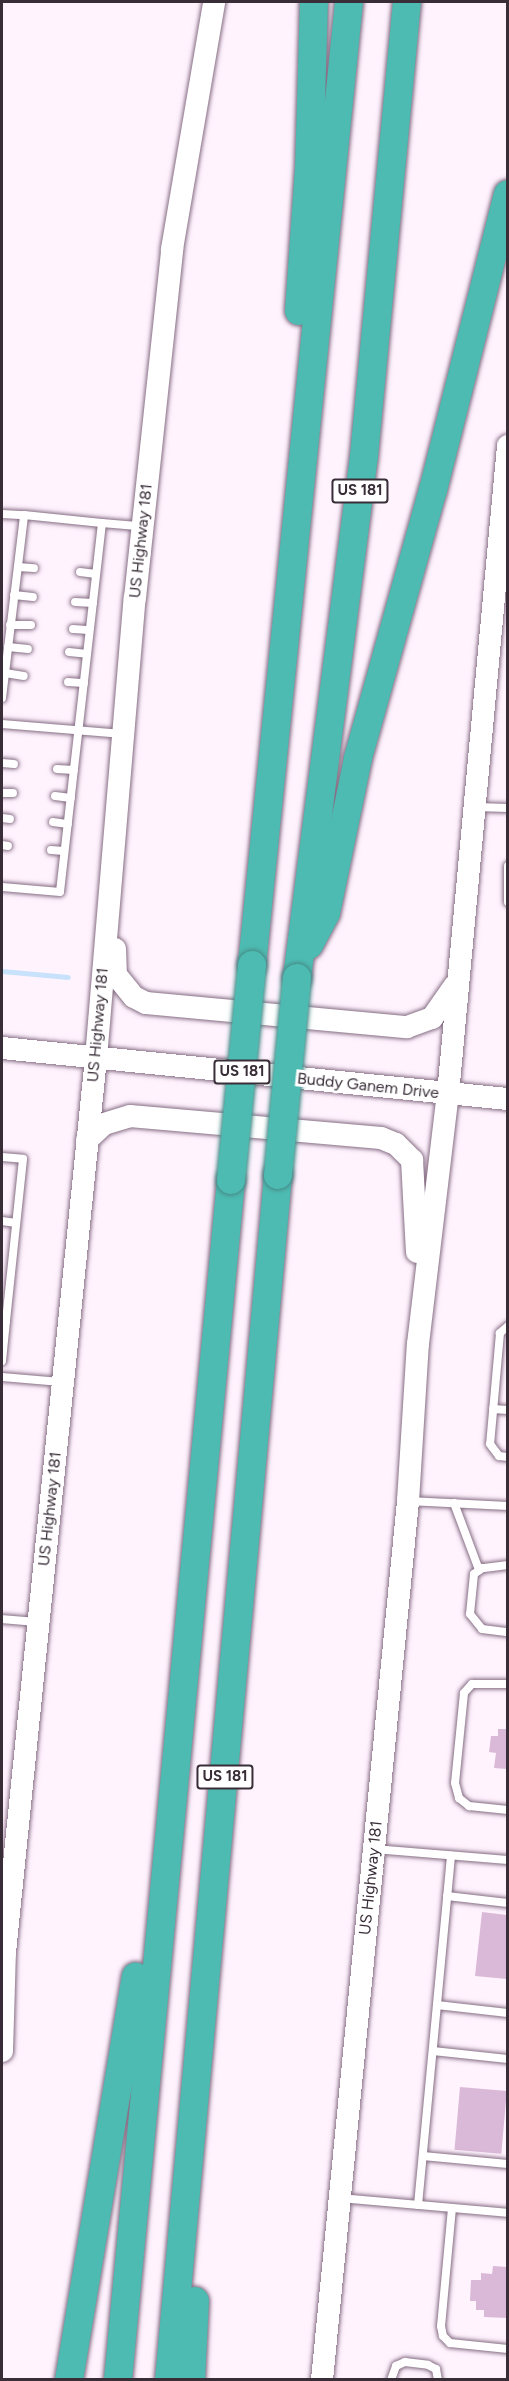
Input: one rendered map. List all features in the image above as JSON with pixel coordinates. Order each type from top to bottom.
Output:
[{"type":"highway","points":[[297,513],[286,468],[309,169],[314,2]]},
{"type":"highway","name":"US 181","points":[[118,2379],[158,1922],[349,2]]},
{"type":"highway","name":"US 181","points":[[169,2379],[278,1175],[299,971],[364,456],[407,2]]},
{"type":"highway","points":[[299,971],[326,913],[358,758],[433,490],[507,194]]},
{"type":"highway","points":[[69,2379],[137,1970],[158,1922]]},
{"type":"highway","points":[[191,2379],[198,2236],[193,2132]]},
{"type":"main road","name":"US Highway 181","points":[[2,2051],[5,1952],[96,1058],[142,526],[172,249],[214,2]]},
{"type":"main road","name":"US Highway 181","points":[[322,2379],[408,1501],[418,1344],[448,1094],[455,984],[507,446]]},
{"type":"main road","points":[[112,860],[116,975],[134,997],[146,1003],[407,1027],[432,1018],[455,984]]},
{"type":"main road","name":"Buddy Ganem Drive","points":[[2,1048],[507,1099]]},
{"type":"main road","points":[[87,1140],[104,1124],[130,1116],[381,1138],[396,1144],[412,1160],[416,1185],[418,1344]]},
{"type":"lane","points":[[2,514],[142,526]]},
{"type":"lane","points":[[2,698],[24,515]]},
{"type":"lane","points":[[2,887],[60,892],[102,523]]},
{"type":"lane","points":[[18,567],[34,568]]},
{"type":"lane","points":[[80,572],[96,574]]},
{"type":"lane","points":[[14,595],[33,597]]},
{"type":"lane","points":[[75,602],[93,603]]},
{"type":"lane","points":[[10,625],[31,625]]},
{"type":"lane","points":[[73,628],[89,630]]},
{"type":"lane","points":[[8,647],[28,649]]},
{"type":"lane","points":[[69,652],[87,654]]},
{"type":"lane","points":[[4,673],[24,676]]},
{"type":"lane","points":[[68,682],[84,683]]},
{"type":"lane","points":[[2,724],[123,734]]},
{"type":"lane","points":[[2,763],[14,764]]},
{"type":"lane","points":[[57,769],[74,770]]},
{"type":"lane","points":[[2,793],[13,793]]},
{"type":"lane","points":[[55,796],[71,798]]},
{"type":"lane","points":[[472,807],[507,808]]},
{"type":"lane","points":[[53,822],[68,824]]},
{"type":"lane","points":[[51,850],[64,851]]},
{"type":"lane","points":[[507,866],[507,902]]},
{"type":"lane","points":[[2,1157],[24,1159],[4,1321],[2,1361]]},
{"type":"lane","points":[[2,1221],[16,1223]]},
{"type":"lane","points":[[507,1326],[500,1333],[490,1444],[499,1456],[507,1457]]},
{"type":"lane","points":[[2,1377],[63,1382]]},
{"type":"lane","points":[[493,1409],[507,1410]]},
{"type":"lane","points":[[408,1501],[507,1506]]},
{"type":"lane","points":[[454,1503],[479,1570]]},
{"type":"lane","points":[[507,1565],[479,1570],[474,1574],[470,1614],[482,1629],[507,1632]]},
{"type":"lane","points":[[2,1619],[39,1622]]},
{"type":"lane","points":[[507,1684],[472,1684],[464,1693],[455,1783],[459,1797],[469,1806],[507,1810]]},
{"type":"lane","points":[[374,1849],[507,1860]]},
{"type":"lane","points":[[418,2205],[451,1856]]},
{"type":"lane","points":[[447,1896],[507,1903]]},
{"type":"lane","points":[[437,2006],[507,2013]]},
{"type":"lane","points":[[433,2051],[507,2059]]},
{"type":"lane","points":[[423,2157],[507,2164]]},
{"type":"lane","points":[[340,2198],[507,2213]]},
{"type":"lane","points":[[452,2208],[443,2336],[450,2343],[507,2349]]},
{"type":"lane","points":[[391,2379],[396,2366],[405,2362],[428,2365],[436,2369],[438,2379]]},
{"type":"building","points":[[498,1729],[507,1729],[507,1769],[494,1768],[496,1753],[489,1752],[491,1736],[498,1736]]},
{"type":"building","points":[[482,1912],[507,1915],[507,1979],[475,1976]]},
{"type":"building","points":[[460,2087],[507,2091],[501,2154],[455,2150]]},
{"type":"building","points":[[493,2266],[507,2267],[507,2318],[484,2317],[484,2310],[476,2310],[476,2301],[470,2301],[471,2280],[481,2280],[481,2273],[492,2274]]},
{"type":"waterway","points":[[2,971],[68,977]]}]
